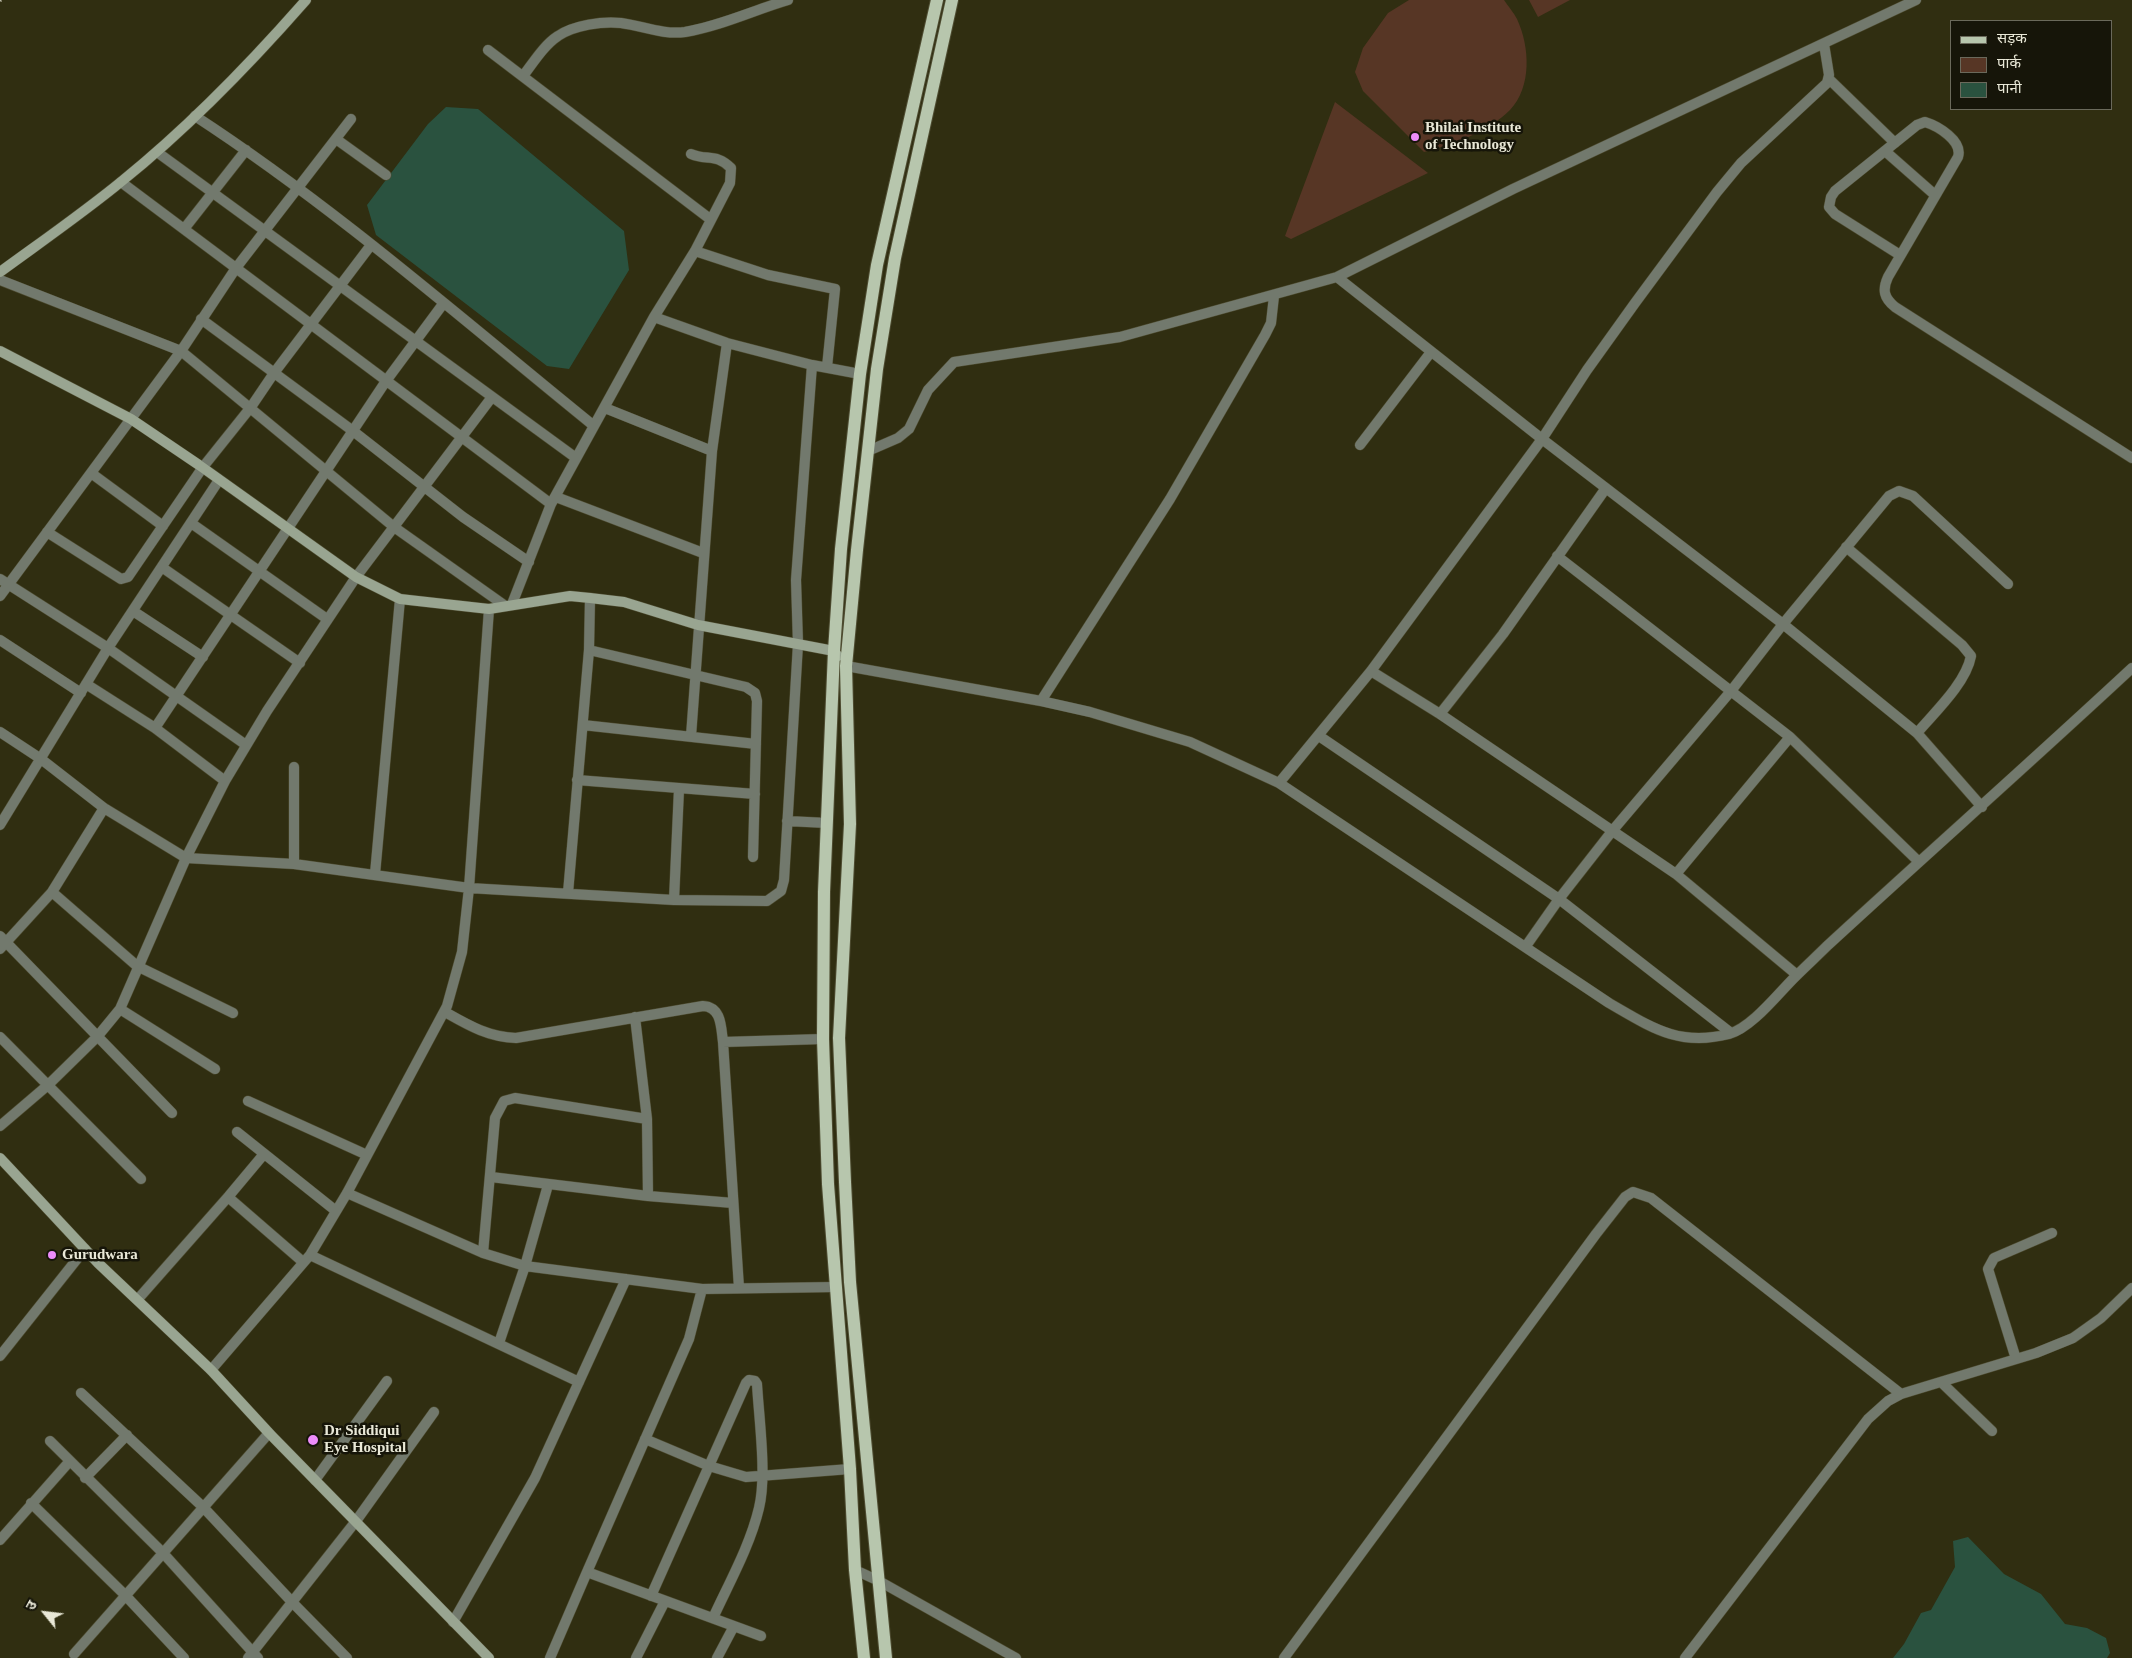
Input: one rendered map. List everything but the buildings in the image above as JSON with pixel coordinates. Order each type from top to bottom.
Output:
[{"type":"main road","points":[[864,1658],[855,1570],[850,1469],[828,1184],[823,1039],[827,823],[834,651],[841,549],[860,374],[877,265],[937,0]]},
{"type":"main road","points":[[886,1658],[850,1282],[839,1038],[850,824],[846,666],[877,369],[895,258],[952,0]]},
{"type":"street","points":[[0,272],[121,182],[157,152],[261,52],[306,0]]},
{"type":"street","points":[[523,76],[558,36],[573,29],[600,23],[620,23],[660,32],[684,32],[713,26],[788,0]]},
{"type":"street","points":[[868,451],[904,434],[909,429],[928,390],[954,362],[1120,337],[1274,296],[1337,277],[1513,188],[1916,0]]},
{"type":"street","points":[[1824,44],[1829,79],[1895,142]]},
{"type":"street","points":[[488,50],[710,219]]},
{"type":"street","points":[[1279,784],[1371,671],[1542,439],[1634,303],[1735,170],[1823,88],[1829,79]]},
{"type":"street","points":[[195,116],[298,188],[594,426]]},
{"type":"street","points":[[0,596],[4,582],[47,532],[182,351],[201,319],[236,268],[351,120]]},
{"type":"street","points":[[1900,256],[1835,214],[1829,207],[1831,197],[1835,191],[1917,125],[1925,122],[1934,126],[1960,148],[1958,157],[1885,282],[1884,291],[1890,302],[2132,458]]},
{"type":"street","points":[[336,139],[386,176]]},
{"type":"street","points":[[184,229],[246,150]]},
{"type":"street","points":[[1885,151],[1935,195]]},
{"type":"street","points":[[157,152],[576,458]]},
{"type":"street","points":[[508,605],[553,501],[730,183],[731,168],[725,162],[715,157],[697,157],[691,154]]},
{"type":"street","points":[[121,182],[386,381],[553,501],[704,553]]},
{"type":"street","points":[[47,532],[121,580],[125,580],[203,467],[251,407],[274,372],[371,245]]},
{"type":"street","points":[[694,250],[768,275],[834,289],[827,367]]},
{"type":"street","points":[[1337,277],[1542,439],[1783,624],[1917,733],[1982,807]]},
{"type":"street","points":[[0,280],[182,351],[394,527],[508,605]]},
{"type":"street","points":[[1041,701],[1170,498],[1265,335],[1271,323],[1274,296]]},
{"type":"street","points":[[155,728],[328,472],[386,381],[443,304]]},
{"type":"street","points":[[654,318],[727,343],[812,365],[860,374]]},
{"type":"street","points":[[201,319],[353,431],[463,517],[528,562]]},
{"type":"street","points":[[691,736],[712,451],[727,343]]},
{"type":"street","points":[[0,351],[131,419],[203,467],[356,577],[400,599],[489,609],[570,596],[624,602],[698,626],[834,651],[846,666],[1041,701],[1090,712],[1190,742],[1279,784],[1526,946],[1609,1003],[1671,1036],[1696,1038],[1731,1033],[1751,1021],[1796,975],[1918,861],[1982,807],[2132,668]]},
{"type":"street","points":[[1360,444],[1432,352]]},
{"type":"street","points":[[0,732],[40,759],[104,808],[186,858],[294,864],[469,888],[674,900],[767,901],[781,891],[792,821],[798,644],[796,580],[812,365]]},
{"type":"street","points":[[0,1126],[48,1085],[97,1037],[120,1009],[137,966],[186,858],[225,781],[266,711],[356,577],[492,397]]},
{"type":"street","points":[[605,408],[712,451]]},
{"type":"street","points":[[91,473],[163,526]]},
{"type":"street","points":[[0,825],[108,648],[163,568],[219,480]]},
{"type":"street","points":[[1440,714],[1503,634],[1606,488]]},
{"type":"street","points":[[1526,946],[1559,899],[1613,830],[1731,691],[1783,624],[1889,496],[1900,491],[1907,492],[2008,584]]},
{"type":"street","points":[[191,523],[328,619]]},
{"type":"street","points":[[1846,547],[1962,644],[1971,656],[1969,668],[1961,680],[1917,733]]},
{"type":"street","points":[[1557,556],[1790,737],[1918,861]]},
{"type":"street","points":[[163,568],[300,663]]},
{"type":"street","points":[[4,582],[108,648],[246,745]]},
{"type":"street","points":[[568,893],[576,780],[589,650],[590,598]]},
{"type":"street","points":[[375,874],[400,599]]},
{"type":"street","points":[[211,1370],[307,1259],[347,1193],[446,1009],[462,952],[469,888],[489,609]]},
{"type":"street","points":[[133,611],[203,657]]},
{"type":"street","points":[[0,640],[155,728],[225,781]]},
{"type":"street","points":[[589,650],[746,687],[755,693],[757,701],[753,857]]},
{"type":"street","points":[[1371,671],[1440,714],[1676,874],[1796,975]]},
{"type":"street","points":[[583,725],[756,744]]},
{"type":"street","points":[[1319,736],[1559,899],[1731,1033]]},
{"type":"street","points":[[1676,874],[1790,737]]},
{"type":"street","points":[[294,767],[294,864]]},
{"type":"street","points":[[576,780],[754,794]]},
{"type":"street","points":[[674,900],[679,789]]},
{"type":"street","points":[[104,808],[52,892],[2,943],[172,1113]]},
{"type":"street","points":[[792,821],[827,823]]},
{"type":"street","points":[[52,892],[137,966],[233,1013]]},
{"type":"street","points":[[446,1009],[482,1032],[499,1038],[516,1038],[635,1016],[710,1006],[719,1016],[723,1042],[739,1288]]},
{"type":"street","points":[[120,1009],[215,1069]]},
{"type":"street","points":[[635,1016],[647,1119],[648,1196]]},
{"type":"street","points":[[0,1037],[141,1179]]},
{"type":"street","points":[[723,1042],[823,1039]]},
{"type":"street","points":[[483,1253],[495,1118],[499,1108],[508,1099],[515,1098],[647,1119]]},
{"type":"street","points":[[248,1102],[367,1155]]},
{"type":"street","points":[[237,1132],[336,1210]]},
{"type":"street","points":[[138,1298],[228,1198],[264,1154]]},
{"type":"street","points":[[0,1158],[98,1263],[138,1298],[211,1370],[269,1433],[489,1658]]},
{"type":"street","points":[[491,1176],[548,1185],[648,1196],[734,1202]]},
{"type":"street","points":[[499,1343],[525,1266],[548,1185]]},
{"type":"street","points":[[1284,1658],[1596,1234],[1625,1197],[1633,1192],[1651,1198],[1901,1394]]},
{"type":"street","points":[[347,1193],[483,1253],[525,1266],[702,1289],[836,1287]]},
{"type":"street","points":[[228,1198],[307,1259],[499,1343],[579,1382]]},
{"type":"street","points":[[2016,1359],[1988,1270],[1989,1265],[1994,1258],[2052,1233]]},
{"type":"street","points":[[0,1356],[85,1248]]},
{"type":"street","points":[[453,1622],[535,1478],[626,1280]]},
{"type":"street","points":[[1685,1658],[1868,1419],[1888,1401],[1901,1394],[2016,1359],[2073,1338],[2101,1318],[2132,1288]]},
{"type":"street","points":[[550,1658],[689,1339],[702,1289]]},
{"type":"street","points":[[651,1596],[746,1384],[748,1380],[755,1381],[757,1384],[762,1475],[760,1506],[752,1532],[713,1618]]},
{"type":"street","points":[[315,1480],[387,1381]]},
{"type":"street","points":[[1941,1382],[1992,1431]]},
{"type":"street","points":[[81,1393],[204,1507],[347,1658]]},
{"type":"street","points":[[50,1441],[162,1553],[253,1656],[356,1521],[434,1412]]},
{"type":"street","points":[[74,1654],[269,1433]]},
{"type":"street","points":[[85,1478],[127,1435]]},
{"type":"street","points":[[645,1439],[710,1466],[746,1477],[850,1469]]},
{"type":"street","points":[[0,1540],[69,1462]]},
{"type":"street","points":[[31,1503],[126,1595],[184,1658]]},
{"type":"street","points":[[855,1570],[879,1581],[1016,1658]]},
{"type":"street","points":[[588,1572],[761,1636]]},
{"type":"street","points":[[636,1658],[665,1601]]},
{"type":"street","points":[[717,1658],[734,1626]]},
{"type":"green space","points":[[1409,0],[1504,0],[1517,19],[1526,54],[1527,66],[1522,90],[1510,110],[1492,125],[1481,131],[1424,152],[1363,91],[1355,72],[1363,48],[1388,13]]},
{"type":"green space","points":[[1529,0],[1570,0],[1538,17]]},
{"type":"green space","points":[[1335,102],[1428,173],[1291,239],[1285,236]]},
{"type":"water","points":[[446,107],[478,109],[624,231],[629,270],[569,369],[547,366],[376,235],[367,205],[428,124]]},
{"type":"water","points":[[1968,1537],[2004,1574],[2041,1594],[2065,1624],[2087,1628],[2106,1638],[2110,1653],[2107,1658],[1893,1658],[1904,1644],[1921,1613],[1931,1610],[1955,1567],[1953,1541]]},
{"type":"place","name":"Bhilai Institute of Technology","points":[[1415,137]]},
{"type":"place","name":"Gurudwara","points":[[52,1255]]},
{"type":"place","name":"Dr Siddiqui Eye Hospital","points":[[313,1440]]}]
